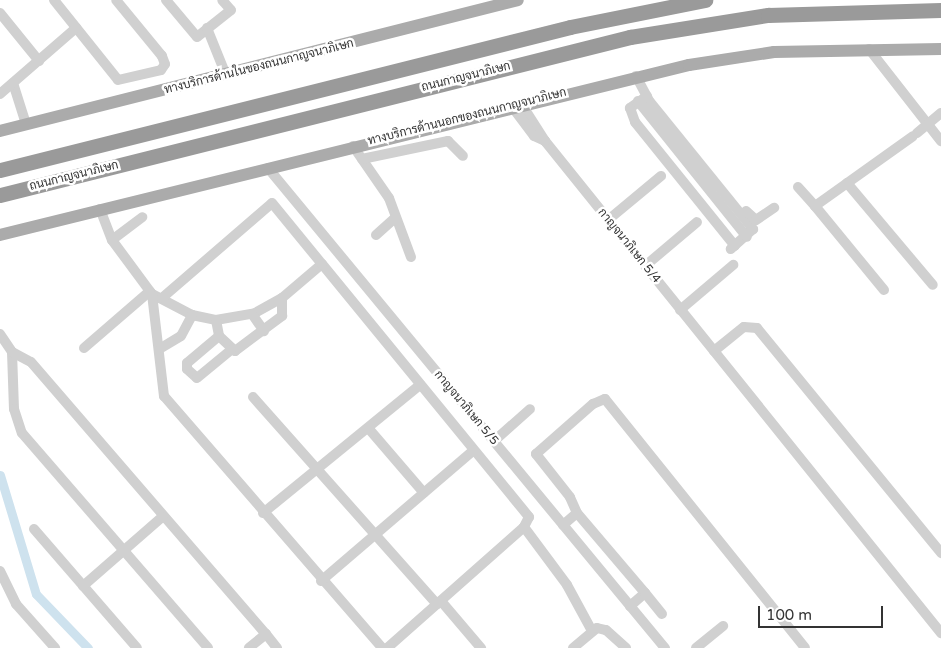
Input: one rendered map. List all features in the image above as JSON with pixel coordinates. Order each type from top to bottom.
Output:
[{"type":"highway","name":"ถนนกาญจนาภิเษก","points":[[0,170],[570,27],[705,0]]},
{"type":"highway","name":"ถนนกาญจนาภิเษก","points":[[0,195],[630,37],[768,15],[941,10]]},
{"type":"main road","name":"ทางบริการด้านในของถนนกาญจนาภิเษก","points":[[0,131],[226,75],[483,4],[518,0]]},
{"type":"main road","name":"ทางบริการด้านนอกของถนนกาญจนาภิเษก","points":[[0,235],[636,76],[774,52],[941,49]]},
{"type":"street","points":[[54,0],[118,80],[161,70],[165,64],[162,56],[116,0]]},
{"type":"street","points":[[166,0],[197,37],[230,10],[222,0]]},
{"type":"street","points":[[0,13],[39,60]]},
{"type":"street","points":[[1,92],[76,28]]},
{"type":"street","points":[[208,28],[226,75]]},
{"type":"street","points":[[869,49],[941,141]]},
{"type":"street","points":[[636,76],[643,99],[746,236]]},
{"type":"street","points":[[13,83],[26,124]]},
{"type":"street","points":[[643,99],[692,152],[753,229],[733,247],[635,122],[630,111],[643,99]]},
{"type":"street","name":"กาญจนาภิเษก 5/4","points":[[518,107],[941,633]]},
{"type":"street","points":[[815,206],[928,125],[941,113]]},
{"type":"street","points":[[362,159],[448,142],[463,156]]},
{"type":"street","points":[[353,146],[389,198],[394,219],[410,257]]},
{"type":"street","points":[[692,152],[699,152],[753,220],[774,208]]},
{"type":"street","name":"กาญจนาภิเษก 5/5","points":[[268,168],[665,648]]},
{"type":"street","points":[[608,220],[661,176]]},
{"type":"street","points":[[847,183],[933,285]]},
{"type":"street","points":[[798,187],[884,290]]},
{"type":"street","points":[[162,298],[272,203],[529,516],[524,527],[386,648]]},
{"type":"street","points":[[100,210],[112,240],[151,292],[192,315],[216,320],[252,314],[282,298],[322,264]]},
{"type":"street","points":[[112,240],[142,216]]},
{"type":"street","points":[[376,235],[394,219]]},
{"type":"street","points":[[645,266],[697,222]]},
{"type":"street","points":[[680,310],[733,265]]},
{"type":"street","points":[[84,348],[151,292]]},
{"type":"street","points":[[151,292],[161,348],[164,396],[321,581],[382,648]]},
{"type":"street","points":[[219,336],[187,363],[187,369],[197,378],[231,350],[240,350],[282,316],[282,298]]},
{"type":"street","points":[[252,314],[264,331]]},
{"type":"street","points":[[161,348],[181,336],[192,315]]},
{"type":"street","points":[[216,320],[219,336],[231,350]]},
{"type":"street","points":[[714,351],[744,327],[757,328],[941,553]]},
{"type":"street","points":[[0,334],[12,352],[31,362],[162,517],[277,648]]},
{"type":"street","points":[[12,352],[14,409],[22,433],[208,648]]},
{"type":"street","points":[[263,513],[369,429],[420,385]]},
{"type":"street","points":[[254,397],[481,648]]},
{"type":"street","points":[[662,614],[577,513],[570,497],[536,454],[592,404],[605,399],[805,648]]},
{"type":"street","points":[[494,441],[530,409]]},
{"type":"street","points":[[369,429],[424,493]]},
{"type":"street","points":[[321,581],[474,450]]},
{"type":"street","points":[[563,524],[577,513]]},
{"type":"street","points":[[83,586],[162,517]]},
{"type":"street","points":[[524,527],[567,585],[592,631]]},
{"type":"street","points":[[34,529],[137,648]]},
{"type":"street","points":[[0,571],[16,604],[55,648]]},
{"type":"street","points":[[630,606],[645,593]]},
{"type":"street","points":[[696,648],[723,626]]},
{"type":"street","points":[[576,647],[592,631],[606,630],[626,648]]},
{"type":"street","points":[[250,648],[266,634]]},
{"type":"waterway","points":[[0,475],[36,594],[88,648]]}]
